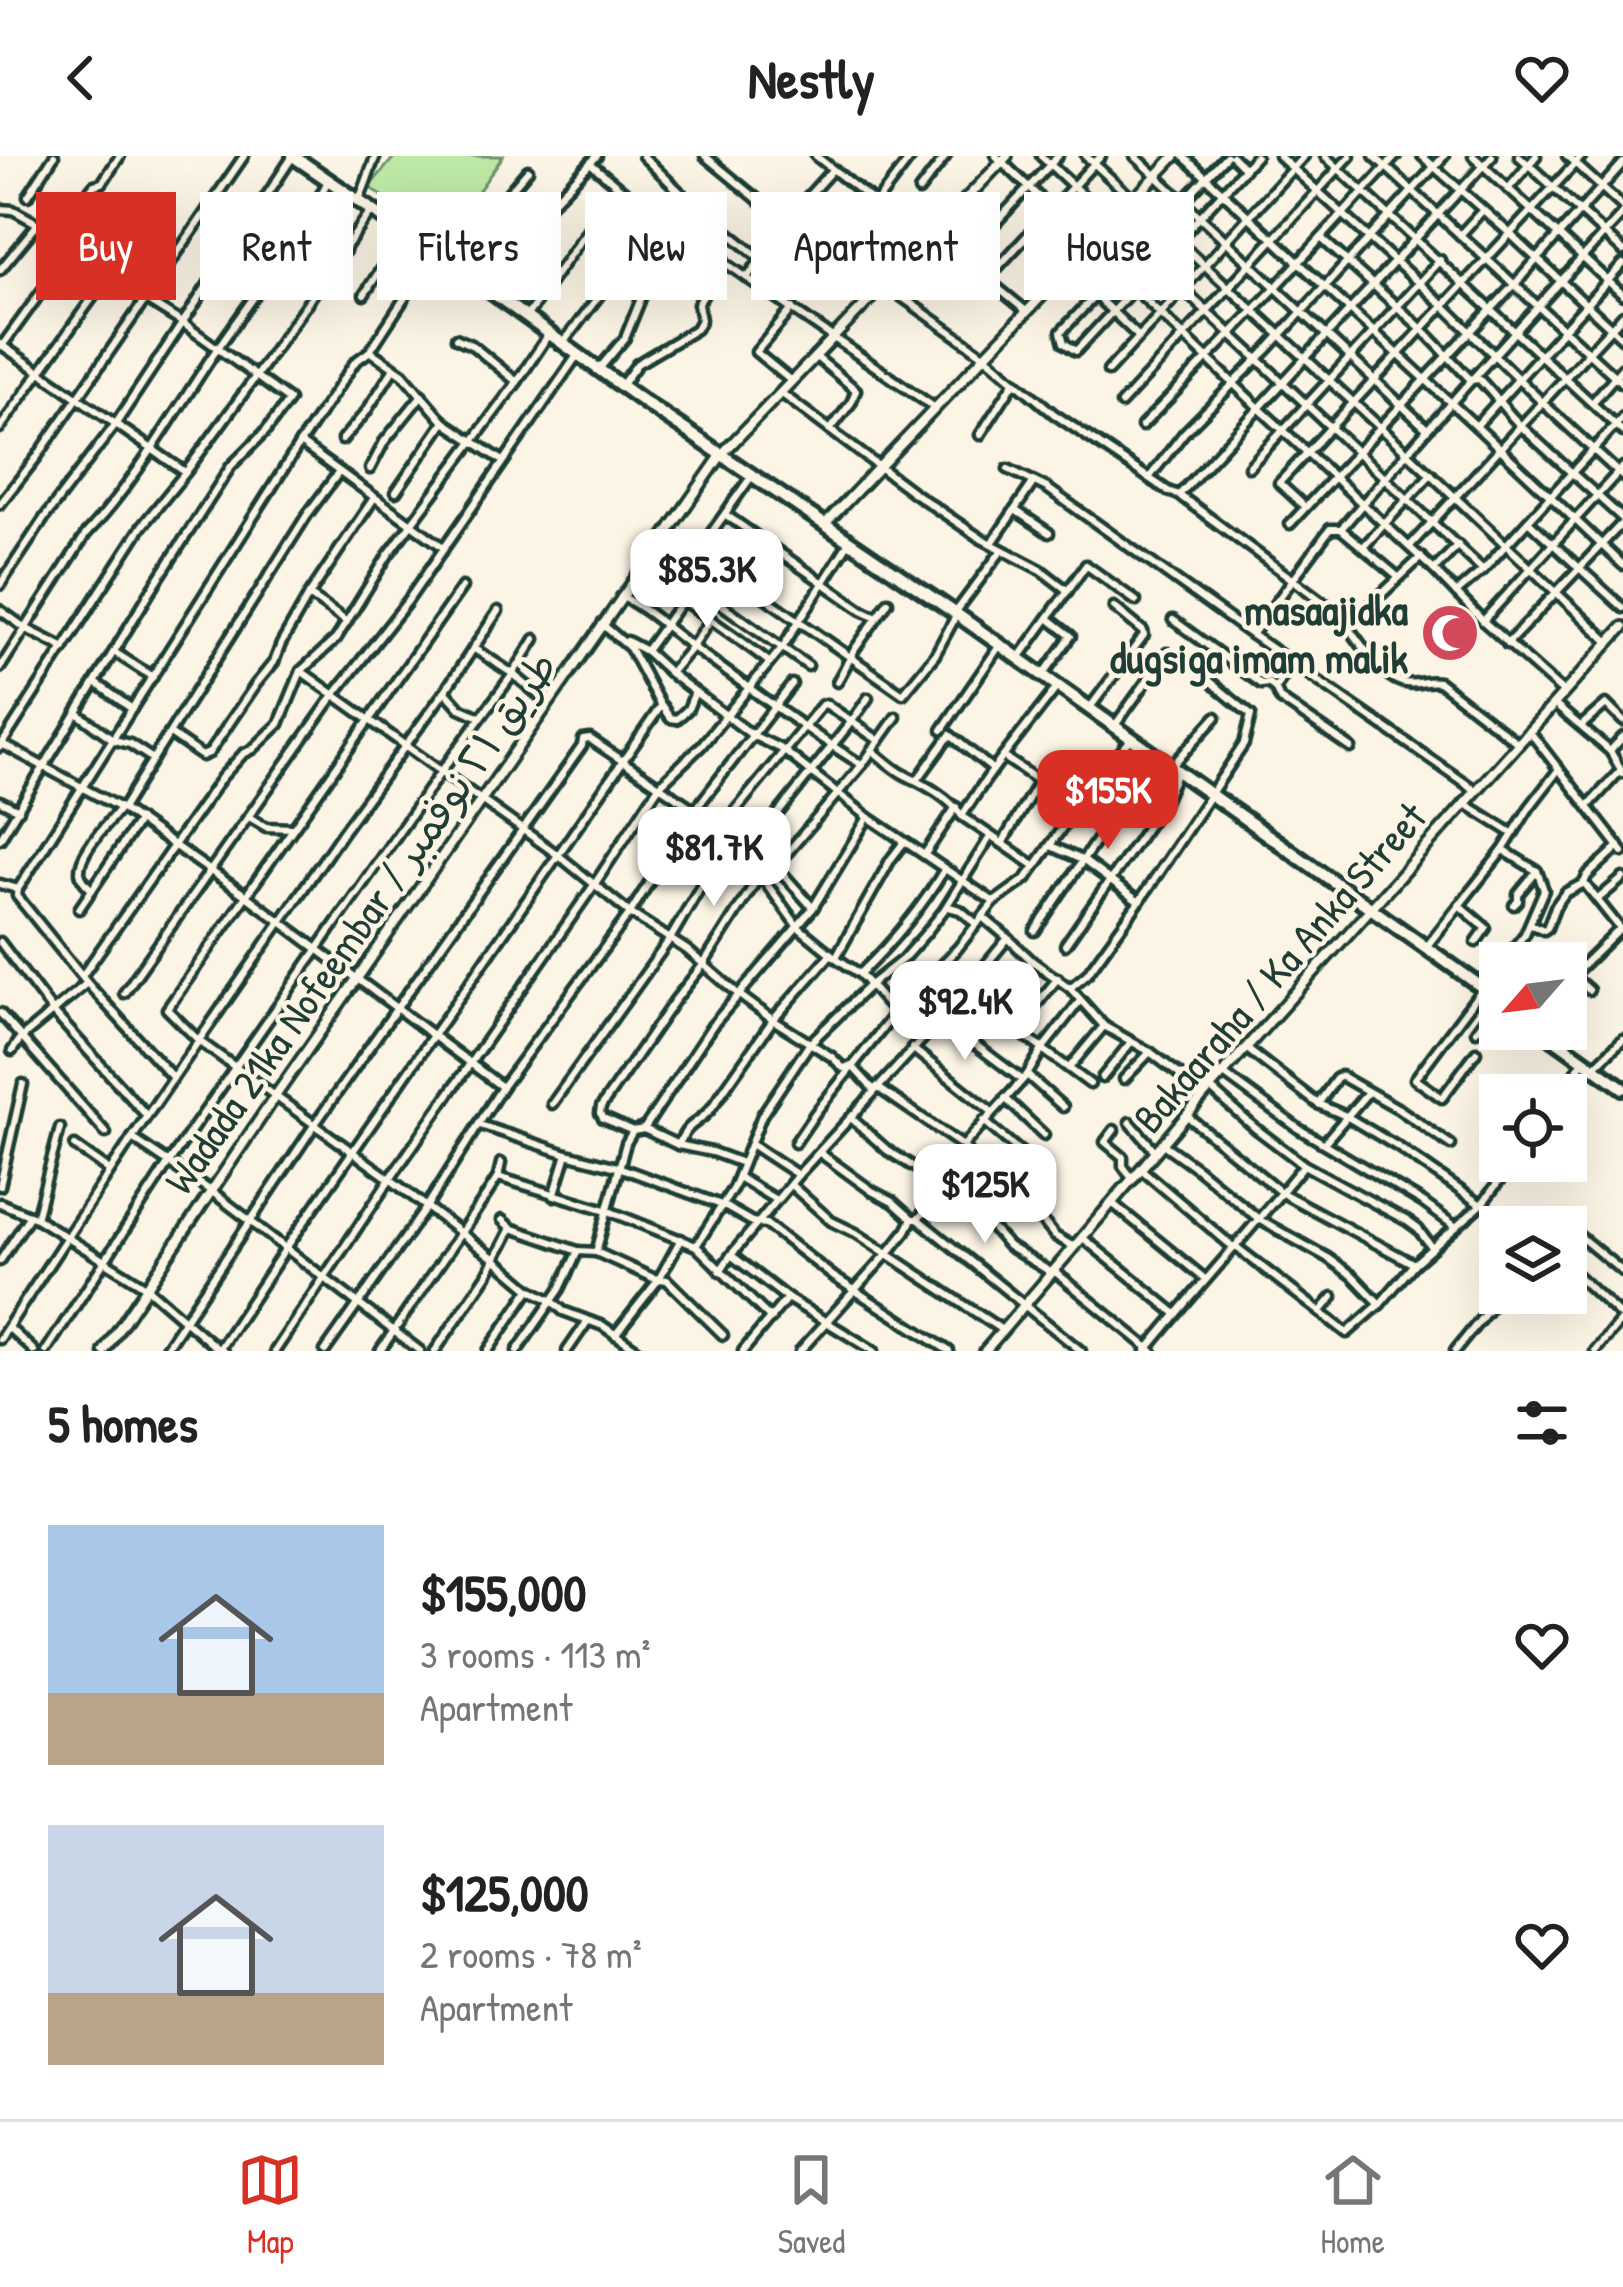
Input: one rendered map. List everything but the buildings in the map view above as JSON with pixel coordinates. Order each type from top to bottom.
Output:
[{"type":"main road","points":[[293,156],[377,214]]},
{"type":"main road","points":[[502,300],[1000,644],[1479,986]]},
{"type":"main road","points":[[1569,1050],[1623,1088]]},
{"type":"street","points":[[28,196],[54,156]]},
{"type":"street","points":[[88,192],[102,183],[120,156]]},
{"type":"street","points":[[176,253],[244,156]]},
{"type":"street","points":[[0,584],[115,424],[293,156]]},
{"type":"street","points":[[364,156],[371,166]]},
{"type":"street","points":[[358,201],[376,156]]},
{"type":"street","points":[[643,156],[688,200],[751,250]]},
{"type":"street","points":[[705,156],[751,195]]},
{"type":"street","points":[[816,156],[861,192]]},
{"type":"street","points":[[884,192],[912,156]]},
{"type":"street","points":[[919,190],[946,156]]},
{"type":"street","points":[[1041,156],[1079,192]]},
{"type":"street","points":[[1000,218],[1058,156]]},
{"type":"street","points":[[1086,156],[1124,192]]},
{"type":"street","points":[[1067,192],[1101,156]]},
{"type":"street","points":[[1136,156],[1173,192]]},
{"type":"street","points":[[1141,192],[1179,156],[1623,565]]},
{"type":"street","points":[[1191,192],[1229,156],[1245,169]]},
{"type":"street","points":[[1194,225],[1256,156]]},
{"type":"street","points":[[1279,156],[1621,472],[1484,621]]},
{"type":"street","points":[[1194,275],[1304,156]]},
{"type":"street","points":[[1325,156],[1623,432]]},
{"type":"street","points":[[1121,404],[1350,156]]},
{"type":"street","points":[[1374,156],[1623,384]]},
{"type":"street","points":[[1142,426],[1396,156]]},
{"type":"street","points":[[1422,156],[1623,339]]},
{"type":"street","points":[[1149,478],[1184,434],[1444,156]]},
{"type":"street","points":[[1473,156],[1623,295]]},
{"type":"street","points":[[1178,495],[1492,156]]},
{"type":"street","points":[[1520,156],[1623,251]]},
{"type":"street","points":[[1508,189],[1536,156]]},
{"type":"street","points":[[1341,529],[1623,210],[1567,156]]},
{"type":"street","points":[[1305,508],[1279,483],[1582,156]]},
{"type":"street","points":[[1290,524],[1602,188],[1623,164],[1615,156]]},
{"type":"street","points":[[1001,158],[1033,192]]},
{"type":"street","name":"Wadada 21ka Nofeembar / طريق ٢١ نوفمبر","points":[[970,192],[1001,158]]},
{"type":"street","points":[[560,192],[594,159],[630,192]]},
{"type":"street","points":[[509,192],[528,170]]},
{"type":"street","points":[[813,192],[832,170]]},
{"type":"street","points":[[322,192],[328,181]]},
{"type":"street","points":[[0,209],[13,210],[36,224]]},
{"type":"street","points":[[353,239],[372,210]]},
{"type":"street","points":[[1460,235],[1482,211]]},
{"type":"street","points":[[1194,212],[1427,429]]},
{"type":"street","points":[[0,270],[36,226]]},
{"type":"street","points":[[526,317],[585,233]]},
{"type":"street","points":[[1000,264],[1024,237]]},
{"type":"street","points":[[1321,238],[1422,328],[1471,380]]},
{"type":"street","points":[[1194,256],[1609,642]]},
{"type":"street","points":[[1249,467],[1440,260]]},
{"type":"street","points":[[727,262],[935,408]]},
{"type":"street","points":[[1476,426],[1623,264]]},
{"type":"street","points":[[748,276],[751,271]]},
{"type":"street","points":[[364,295],[377,275]]},
{"type":"street","points":[[1000,290],[1026,311]]},
{"type":"street","points":[[36,298],[1,346],[186,472]]},
{"type":"street","points":[[0,428],[91,300]]},
{"type":"street","points":[[0,504],[143,300]]},
{"type":"street","points":[[0,839],[231,466],[289,400],[147,300]]},
{"type":"street","points":[[0,668],[86,534],[102,518],[252,300]]},
{"type":"street","points":[[310,300],[142,526],[1,746],[46,766],[139,820],[502,1087]]},
{"type":"street","points":[[173,1078],[85,980],[19,900],[17,889],[300,443],[403,300]]},
{"type":"street","points":[[563,343],[596,300]]},
{"type":"street","points":[[599,370],[625,338],[640,300]]},
{"type":"street","points":[[621,386],[637,364],[696,329],[701,320],[700,300]]},
{"type":"street","name":"Wadada 21ka Nofeembar / طريق ٢١ نوفمبر","points":[[104,1351],[479,800],[722,454],[868,300]]},
{"type":"street","points":[[906,300],[985,356],[1054,414],[1178,495],[1293,579],[1349,625],[1360,646],[1383,671],[1409,684],[1439,682],[1519,744]]},
{"type":"street","points":[[825,524],[1037,300]]},
{"type":"street","points":[[1092,300],[1061,332],[1064,343],[1076,351],[1124,300]]},
{"type":"street","points":[[1100,300],[1138,336]]},
{"type":"street","points":[[1148,300],[1564,694]]},
{"type":"street","points":[[1108,371],[1171,300]]},
{"type":"street","points":[[1194,300],[1483,570]]},
{"type":"street","points":[[791,381],[757,352],[793,308]]},
{"type":"street","points":[[1409,546],[1623,315]]},
{"type":"street","points":[[12,1051],[85,980],[222,777],[279,724],[301,671],[331,645],[388,555],[549,334]]},
{"type":"street","points":[[456,338],[517,382]]},
{"type":"street","points":[[370,351],[403,374],[444,422],[503,461]]},
{"type":"street","points":[[124,993],[334,695],[407,602],[578,354]]},
{"type":"street","points":[[815,356],[856,390],[830,430]]},
{"type":"street","points":[[1592,404],[1623,367]]},
{"type":"street","points":[[342,440],[394,369]]},
{"type":"street","points":[[1471,380],[1479,379],[1521,427],[1623,521],[1507,644]]},
{"type":"street","points":[[980,435],[1016,381]]},
{"type":"street","points":[[781,393],[914,493],[1068,591]]},
{"type":"street","points":[[370,469],[384,442],[422,395]]},
{"type":"street","points":[[1455,593],[1483,570],[1623,417]]},
{"type":"street","points":[[396,492],[444,422]]},
{"type":"street","points":[[300,443],[444,548]]},
{"type":"street","points":[[1008,469],[1047,488],[1475,790]]},
{"type":"street","points":[[92,890],[80,872],[85,854],[121,808],[339,472]]},
{"type":"street","points":[[753,474],[687,567],[686,577],[808,666]]},
{"type":"street","points":[[1364,546],[1431,474]]},
{"type":"street","points":[[992,543],[1034,483]]},
{"type":"street","points":[[170,734],[207,755],[274,662],[309,595],[374,498]]},
{"type":"street","points":[[1015,510],[1049,533]]},
{"type":"street","points":[[724,514],[877,617]]},
{"type":"street","points":[[1528,521],[1623,608]]},
{"type":"street","points":[[1252,635],[1330,529],[1341,529],[1398,577]]},
{"type":"street","points":[[274,1351],[659,786],[727,717],[782,649],[850,541]]},
{"type":"street","points":[[1434,570],[1458,545]]},
{"type":"street","points":[[699,550],[903,694],[935,655],[956,614],[1002,550]]},
{"type":"street","points":[[1349,625],[1421,557]]},
{"type":"street","points":[[1019,658],[1086,565],[1136,602]]},
{"type":"street","points":[[640,569],[769,662]]},
{"type":"street","points":[[462,586],[166,1009],[199,1041],[461,1232],[530,1289],[563,1311],[603,1326],[625,1347],[639,1351]]},
{"type":"street","points":[[309,595],[347,622]]},
{"type":"street","points":[[621,597],[633,600],[692,647],[862,765]]},
{"type":"street","points":[[646,651],[682,601]]},
{"type":"street","points":[[837,682],[888,602]]},
{"type":"street","points":[[1089,709],[1144,635],[1114,607]]},
{"type":"street","points":[[0,610],[64,648]]},
{"type":"street","points":[[0,1340],[147,1116],[498,611]]},
{"type":"street","points":[[670,673],[712,618]]},
{"type":"street","points":[[1043,675],[1071,636],[1048,618]]},
{"type":"street","points":[[1172,620],[1261,684],[1275,688],[1280,699],[1351,748]]},
{"type":"street","points":[[602,624],[646,651],[752,735],[783,750],[868,817],[994,902]]},
{"type":"street","name":"Bakaaraha / Ka Anka Street","points":[[985,1351],[1368,908],[1623,627]]},
{"type":"street","points":[[46,1351],[168,1164],[535,639]]},
{"type":"street","points":[[624,640],[670,718],[677,719],[688,709],[695,692]]},
{"type":"street","points":[[942,730],[1000,644]]},
{"type":"street","points":[[472,647],[548,703]]},
{"type":"street","points":[[114,652],[153,677]]},
{"type":"street","points":[[1114,727],[1167,653]]},
{"type":"street","points":[[1275,688],[1293,663]]},
{"type":"street","points":[[301,671],[687,950],[773,1020],[842,1068],[852,1066]]},
{"type":"street","points":[[1070,988],[1087,974],[1139,902],[1244,744],[1251,715],[1206,678]]},
{"type":"street","points":[[95,682],[132,709]]},
{"type":"street","points":[[325,1351],[426,1208],[502,1087],[630,913],[695,810],[792,684]]},
{"type":"street","points":[[962,816],[992,768],[1058,686]]},
{"type":"street","points":[[445,691],[460,708],[480,717]]},
{"type":"street","points":[[752,846],[868,698]]},
{"type":"street","points":[[551,1104],[670,939],[723,848],[727,821],[783,750],[826,704],[878,740]]},
{"type":"street","points":[[1581,726],[1606,704],[1623,721]]},
{"type":"street","points":[[1555,705],[1610,751],[1622,772],[1589,805]]},
{"type":"street","points":[[0,1203],[68,1236],[146,1287],[220,1350],[661,706]]},
{"type":"street","points":[[77,712],[113,740],[130,744],[153,759]]},
{"type":"street","points":[[776,866],[862,765],[896,717]]},
{"type":"street","points":[[1065,945],[1163,804],[1174,770],[1216,717]]},
{"type":"street","points":[[1530,924],[1546,929],[1565,893],[1584,883],[1621,849],[1531,732]]},
{"type":"street","points":[[918,779],[950,735],[992,768]]},
{"type":"street","points":[[1610,751],[1623,737]]},
{"type":"street","points":[[795,1143],[895,1013],[994,902],[1026,879],[1131,739]]},
{"type":"street","points":[[164,1351],[315,1124],[583,740],[590,740],[695,810]]},
{"type":"street","points":[[872,750],[1035,866]]},
{"type":"street","points":[[1004,757],[1077,807]]},
{"type":"street","points":[[1035,931],[1157,758]]},
{"type":"street","points":[[1425,949],[1559,770]]},
{"type":"street","points":[[1003,842],[1040,779]]},
{"type":"street","points":[[0,801],[19,810]]},
{"type":"street","points":[[1464,803],[1512,833]]},
{"type":"street","points":[[924,855],[956,807]]},
{"type":"street","points":[[249,817],[266,827],[293,828]]},
{"type":"street","points":[[644,1129],[712,1027],[813,908],[868,817]]},
{"type":"street","points":[[79,909],[139,820]]},
{"type":"street","points":[[696,1246],[724,1206],[762,1115],[810,1043],[903,959],[946,908],[991,837]]},
{"type":"street","points":[[678,1145],[689,1124],[710,1110],[773,1020],[833,956],[904,842]]},
{"type":"street","points":[[1050,845],[1084,861],[1139,902]]},
{"type":"street","points":[[1503,850],[1538,872],[1544,890],[1519,942]]},
{"type":"street","points":[[742,1163],[678,1145],[644,1129],[633,1131],[600,1113],[766,866],[776,866],[813,908]]},
{"type":"street","points":[[860,974],[904,929],[944,868]]},
{"type":"street","points":[[1514,905],[1538,872]]},
{"type":"street","points":[[761,877],[798,927],[860,974],[895,1013]]},
{"type":"street","points":[[1598,899],[1623,878]]},
{"type":"street","points":[[1584,883],[1619,928]]},
{"type":"street","points":[[0,884],[17,889]]},
{"type":"street","points":[[1459,904],[1485,926],[1475,942]]},
{"type":"street","points":[[946,908],[952,906],[1008,938],[1070,988],[1104,1026],[1208,1090],[1304,1165],[1407,1221],[1432,1249]]},
{"type":"street","points":[[1587,961],[1619,928],[1623,915]]},
{"type":"street","points":[[720,1271],[798,1175],[1008,938]]},
{"type":"street","points":[[0,942],[53,1013],[147,1116]]},
{"type":"street","points":[[992,1009],[1032,961]]},
{"type":"street","points":[[1058,978],[1017,1030],[1090,1084]]},
{"type":"street","points":[[1476,1052],[1442,1098],[1415,1078],[1479,990]]},
{"type":"street","points":[[963,1146],[1024,1077],[1079,1002]]},
{"type":"street","points":[[0,1013],[106,1133]]},
{"type":"street","points":[[941,1019],[1063,1107]]},
{"type":"street","points":[[1069,1068],[1104,1026]]},
{"type":"street","points":[[1476,1031],[1479,1027]]},
{"type":"street","points":[[1580,1074],[1623,1039]]},
{"type":"street","points":[[1102,1078],[1131,1042]]},
{"type":"street","points":[[913,1048],[991,1112]]},
{"type":"street","points":[[1247,1049],[1318,1104],[1346,1115],[1481,1205]]},
{"type":"street","points":[[1124,1078],[1150,1052]]},
{"type":"street","points":[[852,1066],[875,1088],[963,1146],[997,1177]]},
{"type":"street","points":[[1224,1073],[1299,1129],[1456,1227]]},
{"type":"street","points":[[1318,1104],[1339,1077],[1399,1109],[1451,1145]]},
{"type":"street","points":[[0,1186],[23,1084]]},
{"type":"street","points":[[1324,1143],[1368,1092]]},
{"type":"street","points":[[1005,1098],[1044,1135]]},
{"type":"street","points":[[1186,1116],[1282,1193],[1414,1264]]},
{"type":"street","points":[[851,1118],[887,1150],[968,1201],[1008,1246],[1053,1272],[1149,1350],[1175,1313],[1304,1165]]},
{"type":"street","points":[[984,1121],[1024,1155]]},
{"type":"street","points":[[1130,1122],[1160,1148],[1198,1168],[1260,1220],[1353,1276],[1380,1304]]},
{"type":"street","points":[[480,1125],[620,1168],[766,1224],[854,1290],[949,1351]]},
{"type":"street","points":[[0,1261],[33,1216],[59,1128]]},
{"type":"street","points":[[1114,1130],[1105,1142],[1123,1157],[1133,1180]]},
{"type":"street","points":[[596,1252],[633,1131]]},
{"type":"street","points":[[132,1138],[211,1191],[420,1351]]},
{"type":"street","points":[[750,1143],[798,1175]]},
{"type":"street","points":[[75,1145],[110,1172]]},
{"type":"street","points":[[820,1153],[893,1202],[1081,1351]]},
{"type":"street","points":[[554,1196],[567,1154]]},
{"type":"street","points":[[800,1351],[972,1156]]},
{"type":"street","points":[[380,1351],[498,1177],[501,1163]]},
{"type":"street","points":[[1142,1169],[1347,1333],[1414,1264],[1481,1205],[1499,1182]]},
{"type":"street","points":[[498,1177],[606,1210],[696,1246],[771,1319]]},
{"type":"street","points":[[738,1177],[776,1201]]},
{"type":"street","points":[[791,1185],[831,1221],[856,1232],[1002,1330]]},
{"type":"street","points":[[1018,1191],[1055,1236],[1075,1248]]},
{"type":"street","points":[[1009,1218],[1025,1201]]},
{"type":"street","points":[[1112,1203],[1205,1280]]},
{"type":"street","points":[[502,1220],[511,1228],[578,1251],[596,1252],[667,1280],[723,1335]]},
{"type":"street","points":[[435,1351],[496,1260],[511,1228]]},
{"type":"street","points":[[1083,1238],[1175,1313]]},
{"type":"street","points":[[615,1335],[659,1279],[681,1239]]},
{"type":"street","points":[[1587,1242],[1623,1272]]},
{"type":"street","points":[[517,1351],[574,1265],[578,1251]]},
{"type":"street","points":[[730,1255],[859,1347],[874,1351]]},
{"type":"street","points":[[1587,1285],[1623,1318],[1595,1351]]},
{"type":"street","points":[[488,1351],[530,1289]]},
{"type":"street","points":[[1319,1313],[1333,1297]]},
{"type":"street","points":[[743,1351],[788,1298]]},
{"type":"street","points":[[1455,1351],[1485,1314]]},
{"type":"street","points":[[567,1351],[587,1322]]},
{"type":"street","points":[[8,1327],[34,1351]]},
{"type":"street","points":[[995,1341],[1006,1351]]},
{"type":"green space","points":[[395,156],[503,156],[478,192],[377,192],[369,187]]},
{"type":"place","name":"masaajidka dugsiga imam malik","points":[[1450,633]]}]
